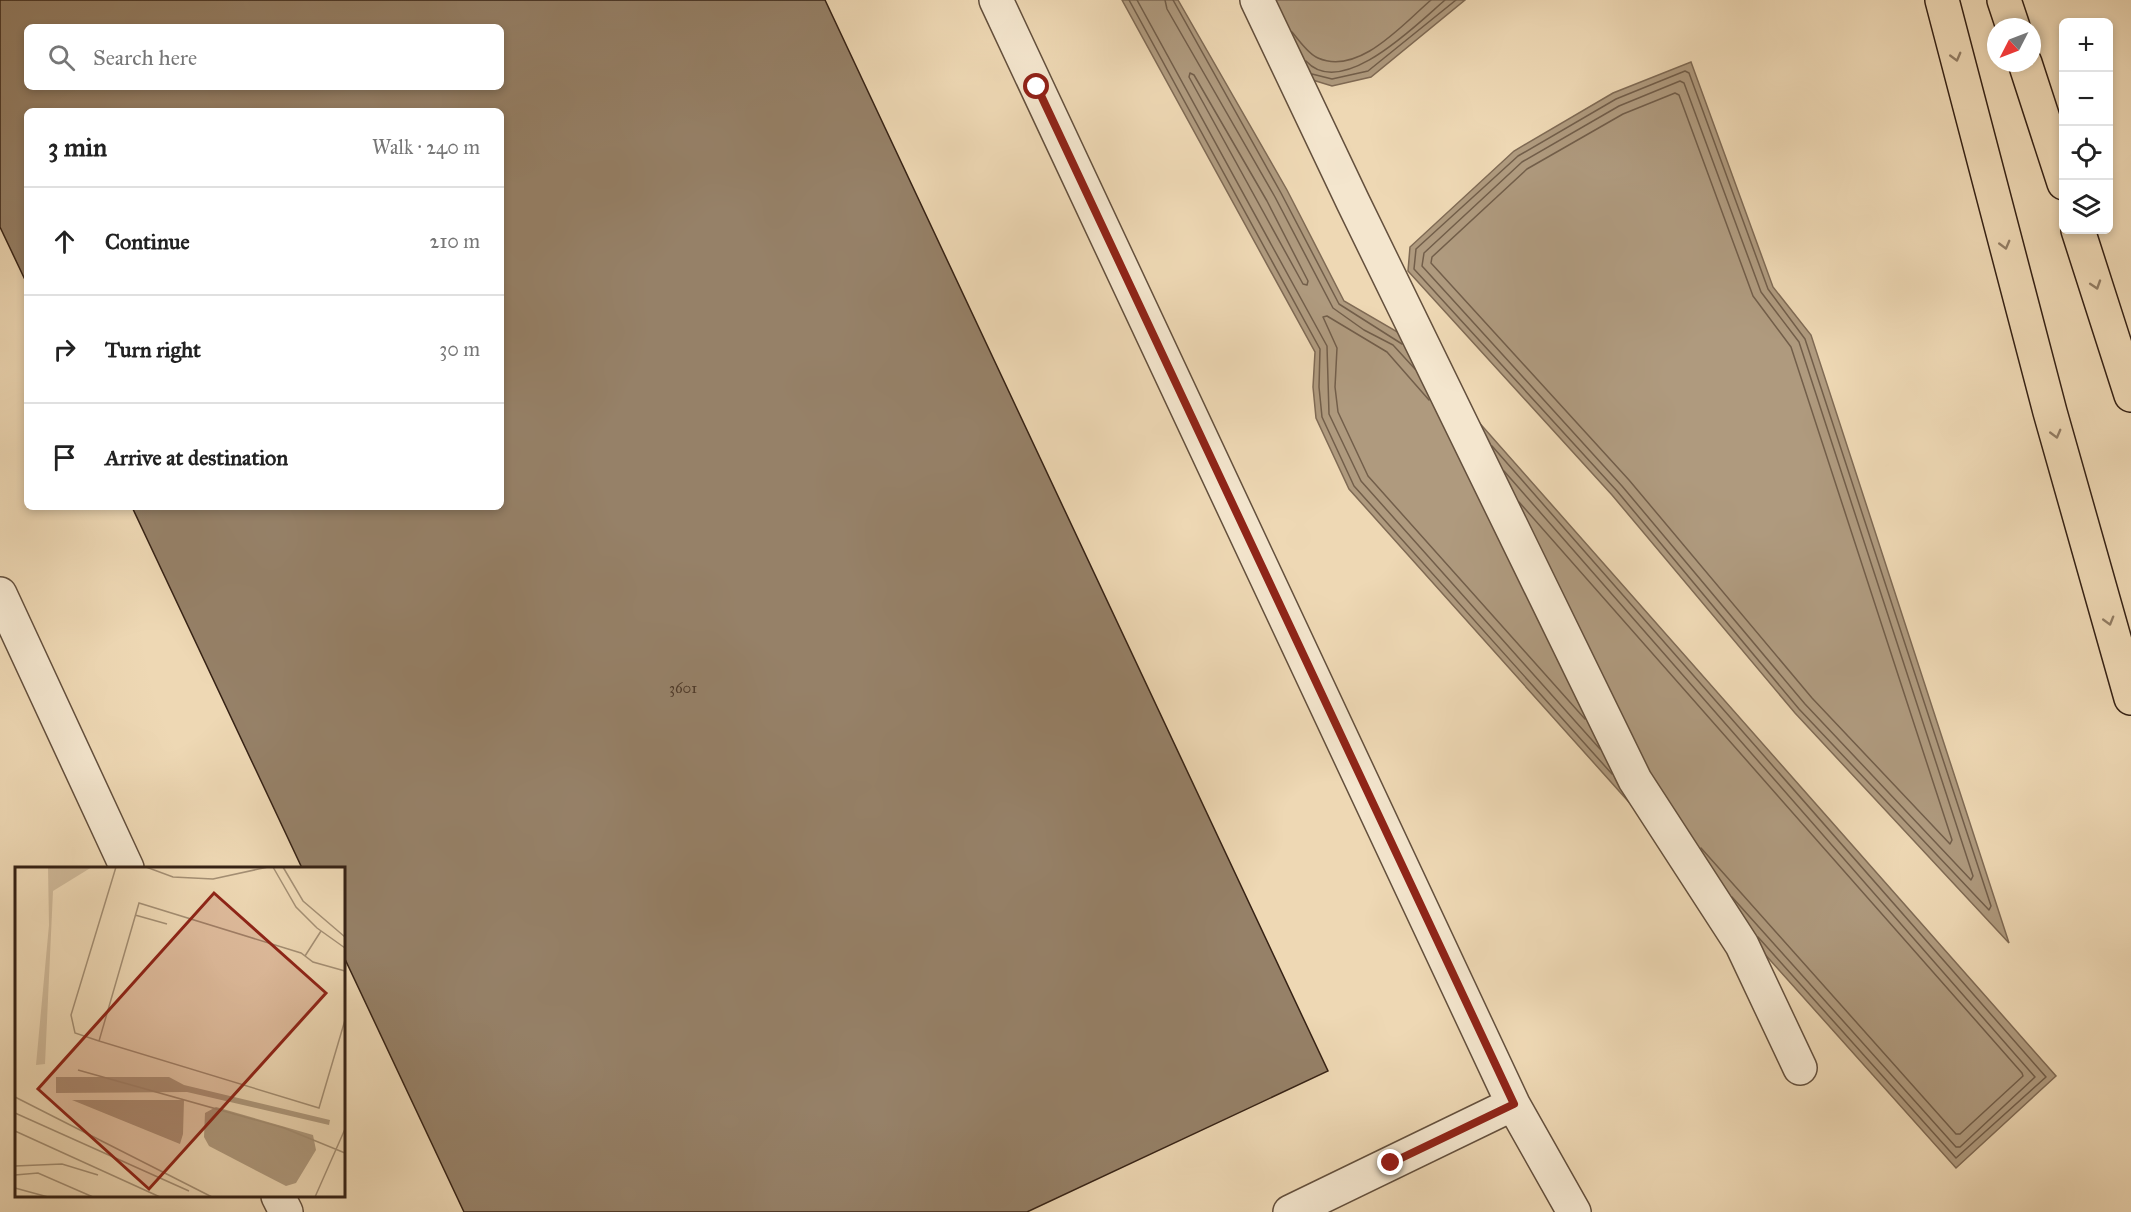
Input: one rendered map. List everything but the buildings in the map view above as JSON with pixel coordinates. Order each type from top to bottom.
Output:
[{"type":"highway","points":[[1942,0],[2053,423],[2131,698]]},
{"type":"highway","points":[[2004,0],[2010,18]]},
{"type":"highway","points":[[2028,72],[2063,180]]},
{"type":"highway","points":[[2079,234],[2131,395]]},
{"type":"lane","points":[[996,0],[1514,1104],[1574,1212]]},
{"type":"lane","points":[[1257,0],[1635,780],[1742,945],[1800,1068]]},
{"type":"lane","points":[[0,594],[127,867]]},
{"type":"lane","points":[[1290,1212],[1514,1104]]},
{"type":"lane","points":[[278,1197],[286,1212]]},
{"type":"water","points":[[1122,0],[1178,0],[1287,190],[1344,301],[1401,334],[2056,1076],[1956,1168],[1349,489],[1316,418],[1313,387],[1315,352]]},
{"type":"water","points":[[1249,0],[1465,0],[1371,77],[1332,86],[1303,77]]},
{"type":"water","points":[[1691,62],[1773,287],[1811,335],[2009,943],[1795,713],[1612,495],[1408,271],[1410,247],[1514,151],[1613,93]]},
{"type":"route","points":[[1037,87],[1514,1104],[1391,1163]]}]
